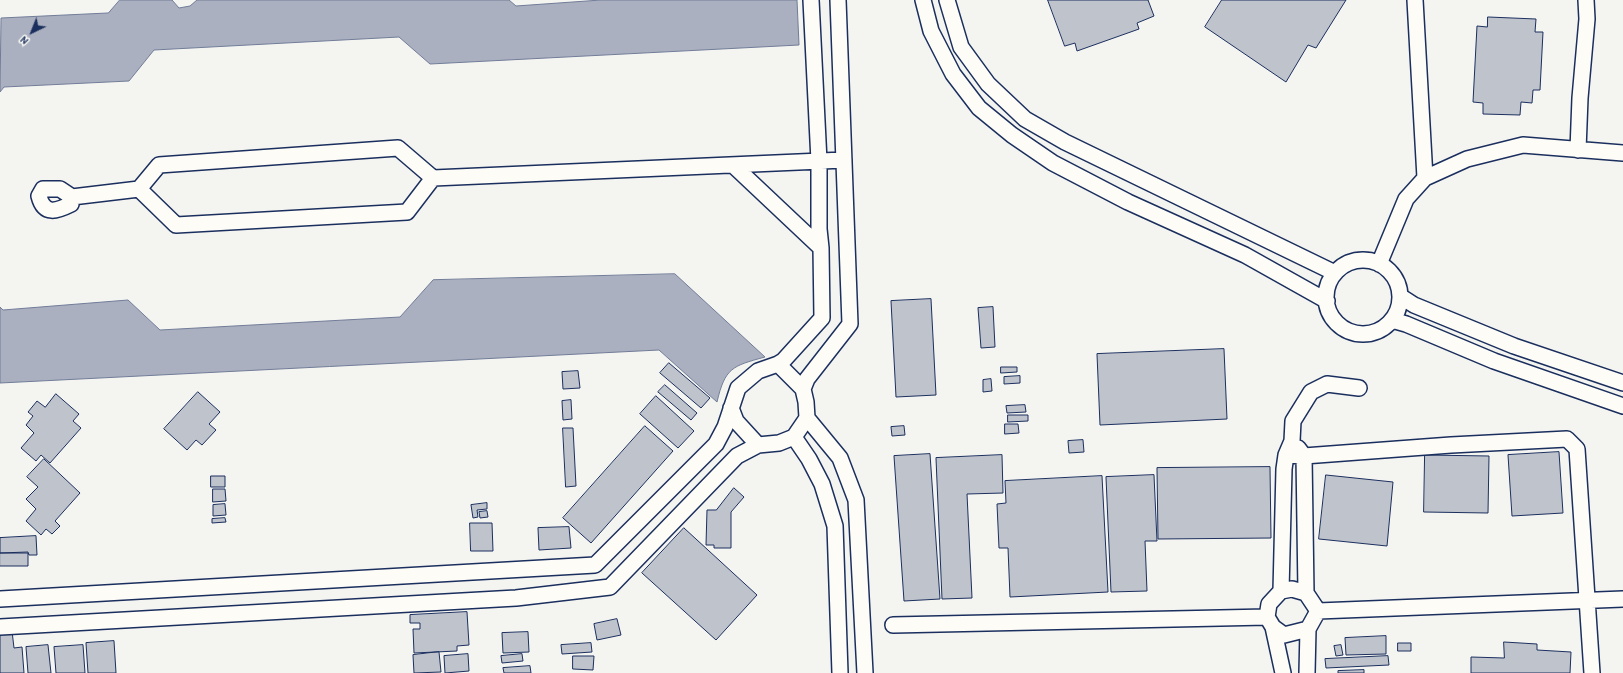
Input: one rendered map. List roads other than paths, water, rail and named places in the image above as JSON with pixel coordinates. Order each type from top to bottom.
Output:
[{"type":"street","points":[[0,598],[595,565],[716,444],[725,427],[738,388],[758,371],[778,364],[822,318],[821,248],[819,229],[819,161],[811,0]]},
{"type":"street","points":[[803,389],[807,379],[850,324],[838,0]]},
{"type":"street","points":[[924,0],[932,31],[953,74],[979,108],[1012,135],[1053,162],[1128,202],[1245,254],[1327,301]]},
{"type":"street","points":[[947,0],[961,47],[988,84],[1025,119],[1065,142],[1335,273]]},
{"type":"street","points":[[1415,0],[1425,178]]},
{"type":"street","points":[[1578,150],[1580,98],[1587,19],[1586,0]]},
{"type":"street","points":[[1380,264],[1406,199],[1425,178],[1467,158],[1523,146],[1623,153]]},
{"type":"street","points":[[72,197],[139,189],[159,165],[398,148],[433,178],[844,160]]},
{"type":"street","points":[[734,166],[821,248]]},
{"type":"street","points":[[139,189],[176,225],[407,212],[433,178]]},
{"type":"street","points":[[1368,260],[1380,264],[1388,269],[1398,286],[1400,296],[1396,313],[1392,320],[1383,328],[1371,333],[1353,332],[1337,323],[1330,313],[1327,301],[1329,282],[1335,273],[1344,265],[1355,261],[1368,260]]},
{"type":"street","points":[[1400,296],[1414,305],[1514,346],[1623,383]]},
{"type":"street","points":[[1392,320],[1406,324],[1494,362],[1623,406]]},
{"type":"street","points":[[0,627],[516,598],[610,587],[737,456],[758,445],[780,443],[794,437],[806,418],[806,402],[803,389],[778,364]]},
{"type":"street","points":[[1281,591],[1284,469],[1286,455],[1292,441],[1293,421],[1311,392],[1327,384],[1359,388]]},
{"type":"street","points":[[731,408],[736,421],[758,445]]},
{"type":"street","points":[[806,418],[840,458],[856,500],[865,673]]},
{"type":"street","points":[[794,437],[809,459],[822,484],[835,526],[840,673]]},
{"type":"street","points":[[1286,455],[1304,456],[1451,445],[1567,439],[1577,448],[1592,673]]},
{"type":"street","points":[[1292,441],[1304,456],[1306,593],[1318,611]]},
{"type":"street","points":[[1283,673],[1270,622],[1269,604],[1281,591],[1292,589],[1306,593]]},
{"type":"street","points":[[1318,611],[1623,599]]},
{"type":"street","points":[[1307,673],[1308,629],[1318,611]]},
{"type":"street","points":[[893,625],[1270,622],[1284,634],[1308,629]]},
{"type":"water","points":[[120,0],[172,0],[179,8],[190,6],[197,0],[509,0],[516,6],[601,0],[797,0],[799,45],[430,64],[399,37],[154,50],[129,81],[4,87],[0,92],[1,18],[108,13]]},
{"type":"water","points":[[675,274],[765,357],[737,366],[732,370],[723,382],[717,402],[659,350],[0,383],[0,307],[3,310],[128,300],[160,330],[400,317],[433,280]]}]
